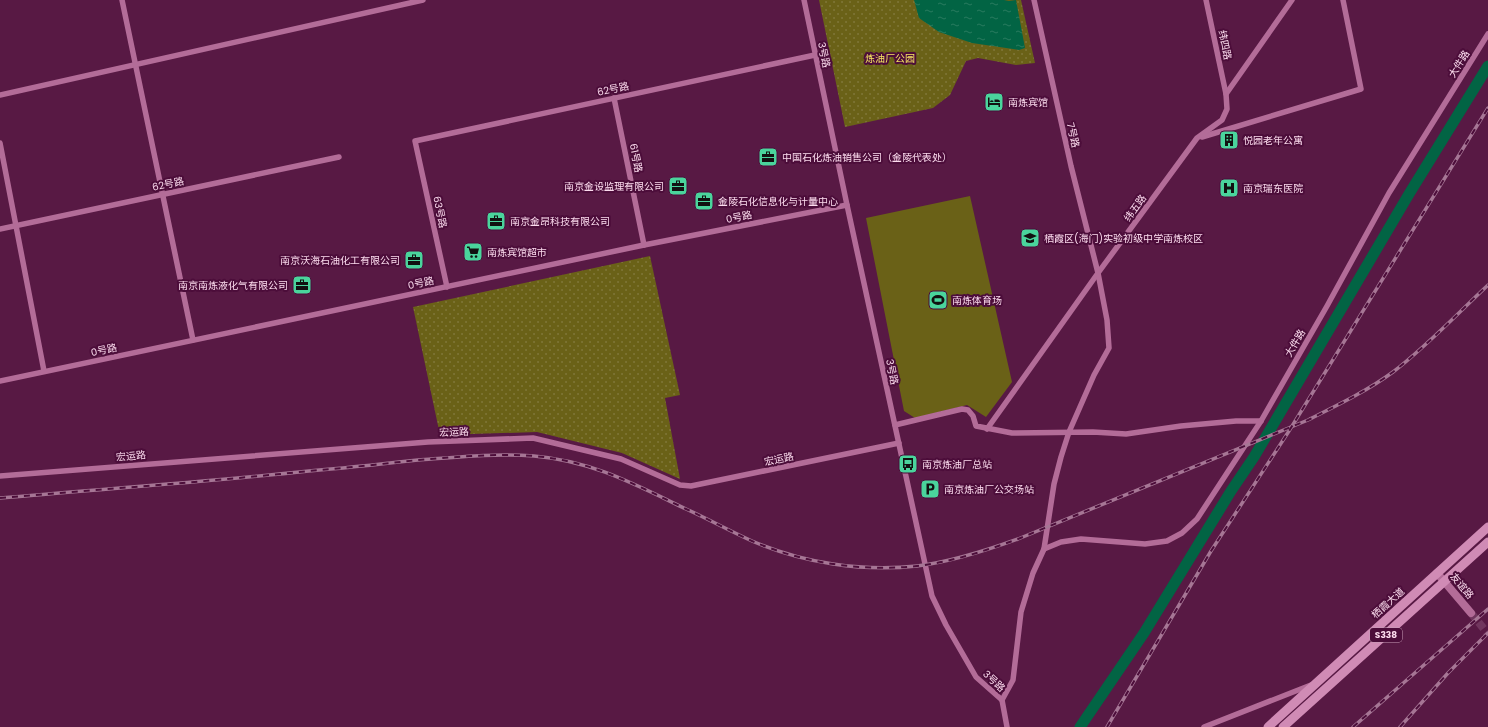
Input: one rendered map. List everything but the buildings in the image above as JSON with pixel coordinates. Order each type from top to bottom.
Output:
[{"type":"main road","name":"栖霞大道","points":[[1268,727],[1488,527]]},
{"type":"main road","name":"S338","points":[[1283,727],[1488,542]]},
{"type":"street","points":[[122,0],[193,340]]},
{"type":"street","points":[[0,95],[424,0]]},
{"type":"street","name":"3号路","points":[[804,0],[846,205],[932,596],[946,625],[976,677],[1002,700],[1007,727]]},
{"type":"street","name":"7号路","points":[[1002,700],[1013,680],[1022,612],[1033,573],[1044,549],[1054,484],[1070,432],[1094,375],[1109,348],[1107,320],[1098,274],[1071,166],[1034,0]]},
{"type":"street","name":"纬四路","points":[[1206,0],[1226,94]]},
{"type":"street","points":[[1226,94],[1292,0]]},
{"type":"street","points":[[1198,138],[1361,89],[1343,0]]},
{"type":"street","name":"大件路","points":[[1044,549],[1062,542],[1081,539],[1145,544],[1167,541],[1182,533],[1197,519],[1261,421],[1327,306],[1389,193],[1488,34]]},
{"type":"street","name":"62号路","points":[[415,140],[815,55]]},
{"type":"street","name":"纬五路","points":[[987,428],[1198,138],[1222,120],[1227,109],[1226,94]]},
{"type":"street","name":"61号路","points":[[614,98],[644,245]]},
{"type":"street","name":"63号路","points":[[415,140],[447,287]]},
{"type":"street","points":[[0,143],[44,371]]},
{"type":"street","name":"62号路","points":[[0,229],[340,157]]},
{"type":"street","name":"0号路","points":[[0,381],[644,245],[846,205]]},
{"type":"street","points":[[895,425],[962,409],[968,410],[973,416],[976,426],[1012,433],[1093,432],[1126,434],[1181,426],[1236,421],[1261,421]]},
{"type":"street","name":"宏运路","points":[[0,476],[428,442],[533,438],[621,459],[680,485],[691,486],[899,443]]},
{"type":"street","name":"友谊路","points":[[1437,573],[1471,613]]},
{"type":"street","points":[[1204,727],[1317,682]]},
{"type":"green space","name":"炼油厂公园","points":[[819,0],[1021,0],[1035,63],[1016,65],[978,58],[966,61],[950,95],[933,108],[845,127]]},
{"type":"green space","name":"南炼体育场","points":[[970,196],[1012,382],[986,417],[967,405],[915,418],[904,411],[866,218]]},
{"type":"green space","points":[[650,256],[680,395],[665,398],[680,479],[622,453],[537,432],[440,435],[413,307]]},
{"type":"water","points":[[914,0],[1016,0],[1025,48],[1019,50],[972,43],[939,32],[919,18]]},
{"type":"waterway","points":[[1080,727],[1144,633],[1231,491],[1254,457],[1409,194],[1488,66]]},
{"type":"tunnel","points":[[1471,613],[1488,634]]},
{"type":"railway","points":[[1107,727],[1211,551],[1289,431],[1488,108]]},
{"type":"railway","points":[[0,498],[232,479],[418,460],[490,455],[534,456],[575,463],[612,475],[771,549],[812,560],[854,567],[896,568],[917,566],[968,556],[1018,539],[1308,420],[1363,392],[1393,372],[1430,341],[1488,285]]},
{"type":"railway","points":[[1353,727],[1488,609]]},
{"type":"railway","points":[[1400,727],[1448,673],[1488,633]]},
{"type":"place","name":"南炼宾馆","points":[[994,102]]},
{"type":"place","name":"悦园老年公寓","points":[[1229,140]]},
{"type":"place","name":"中国石化炼油销售公司（金陵代表处）","points":[[768,157]]},
{"type":"place","name":"南京金设监理有限公司","points":[[678,186]]},
{"type":"place","name":"南京瑞东医院","points":[[1229,188]]},
{"type":"place","name":"金陵石化信息化与计量中心","points":[[704,201]]},
{"type":"place","name":"南京金昂科技有限公司","points":[[496,221]]},
{"type":"place","name":"栖霞区(海门)实验初级中学南炼校区","points":[[1030,238]]},
{"type":"place","name":"南炼宾馆超市","points":[[473,252]]},
{"type":"place","name":"南京沃海石油化工有限公司","points":[[414,260]]},
{"type":"place","name":"南京南炼液化气有限公司","points":[[302,285]]},
{"type":"place","name":"南炼体育场","points":[[938,300]]},
{"type":"place","name":"南京炼油厂总站","points":[[908,464]]},
{"type":"place","name":"南京炼油厂公交场站","points":[[930,489]]}]
